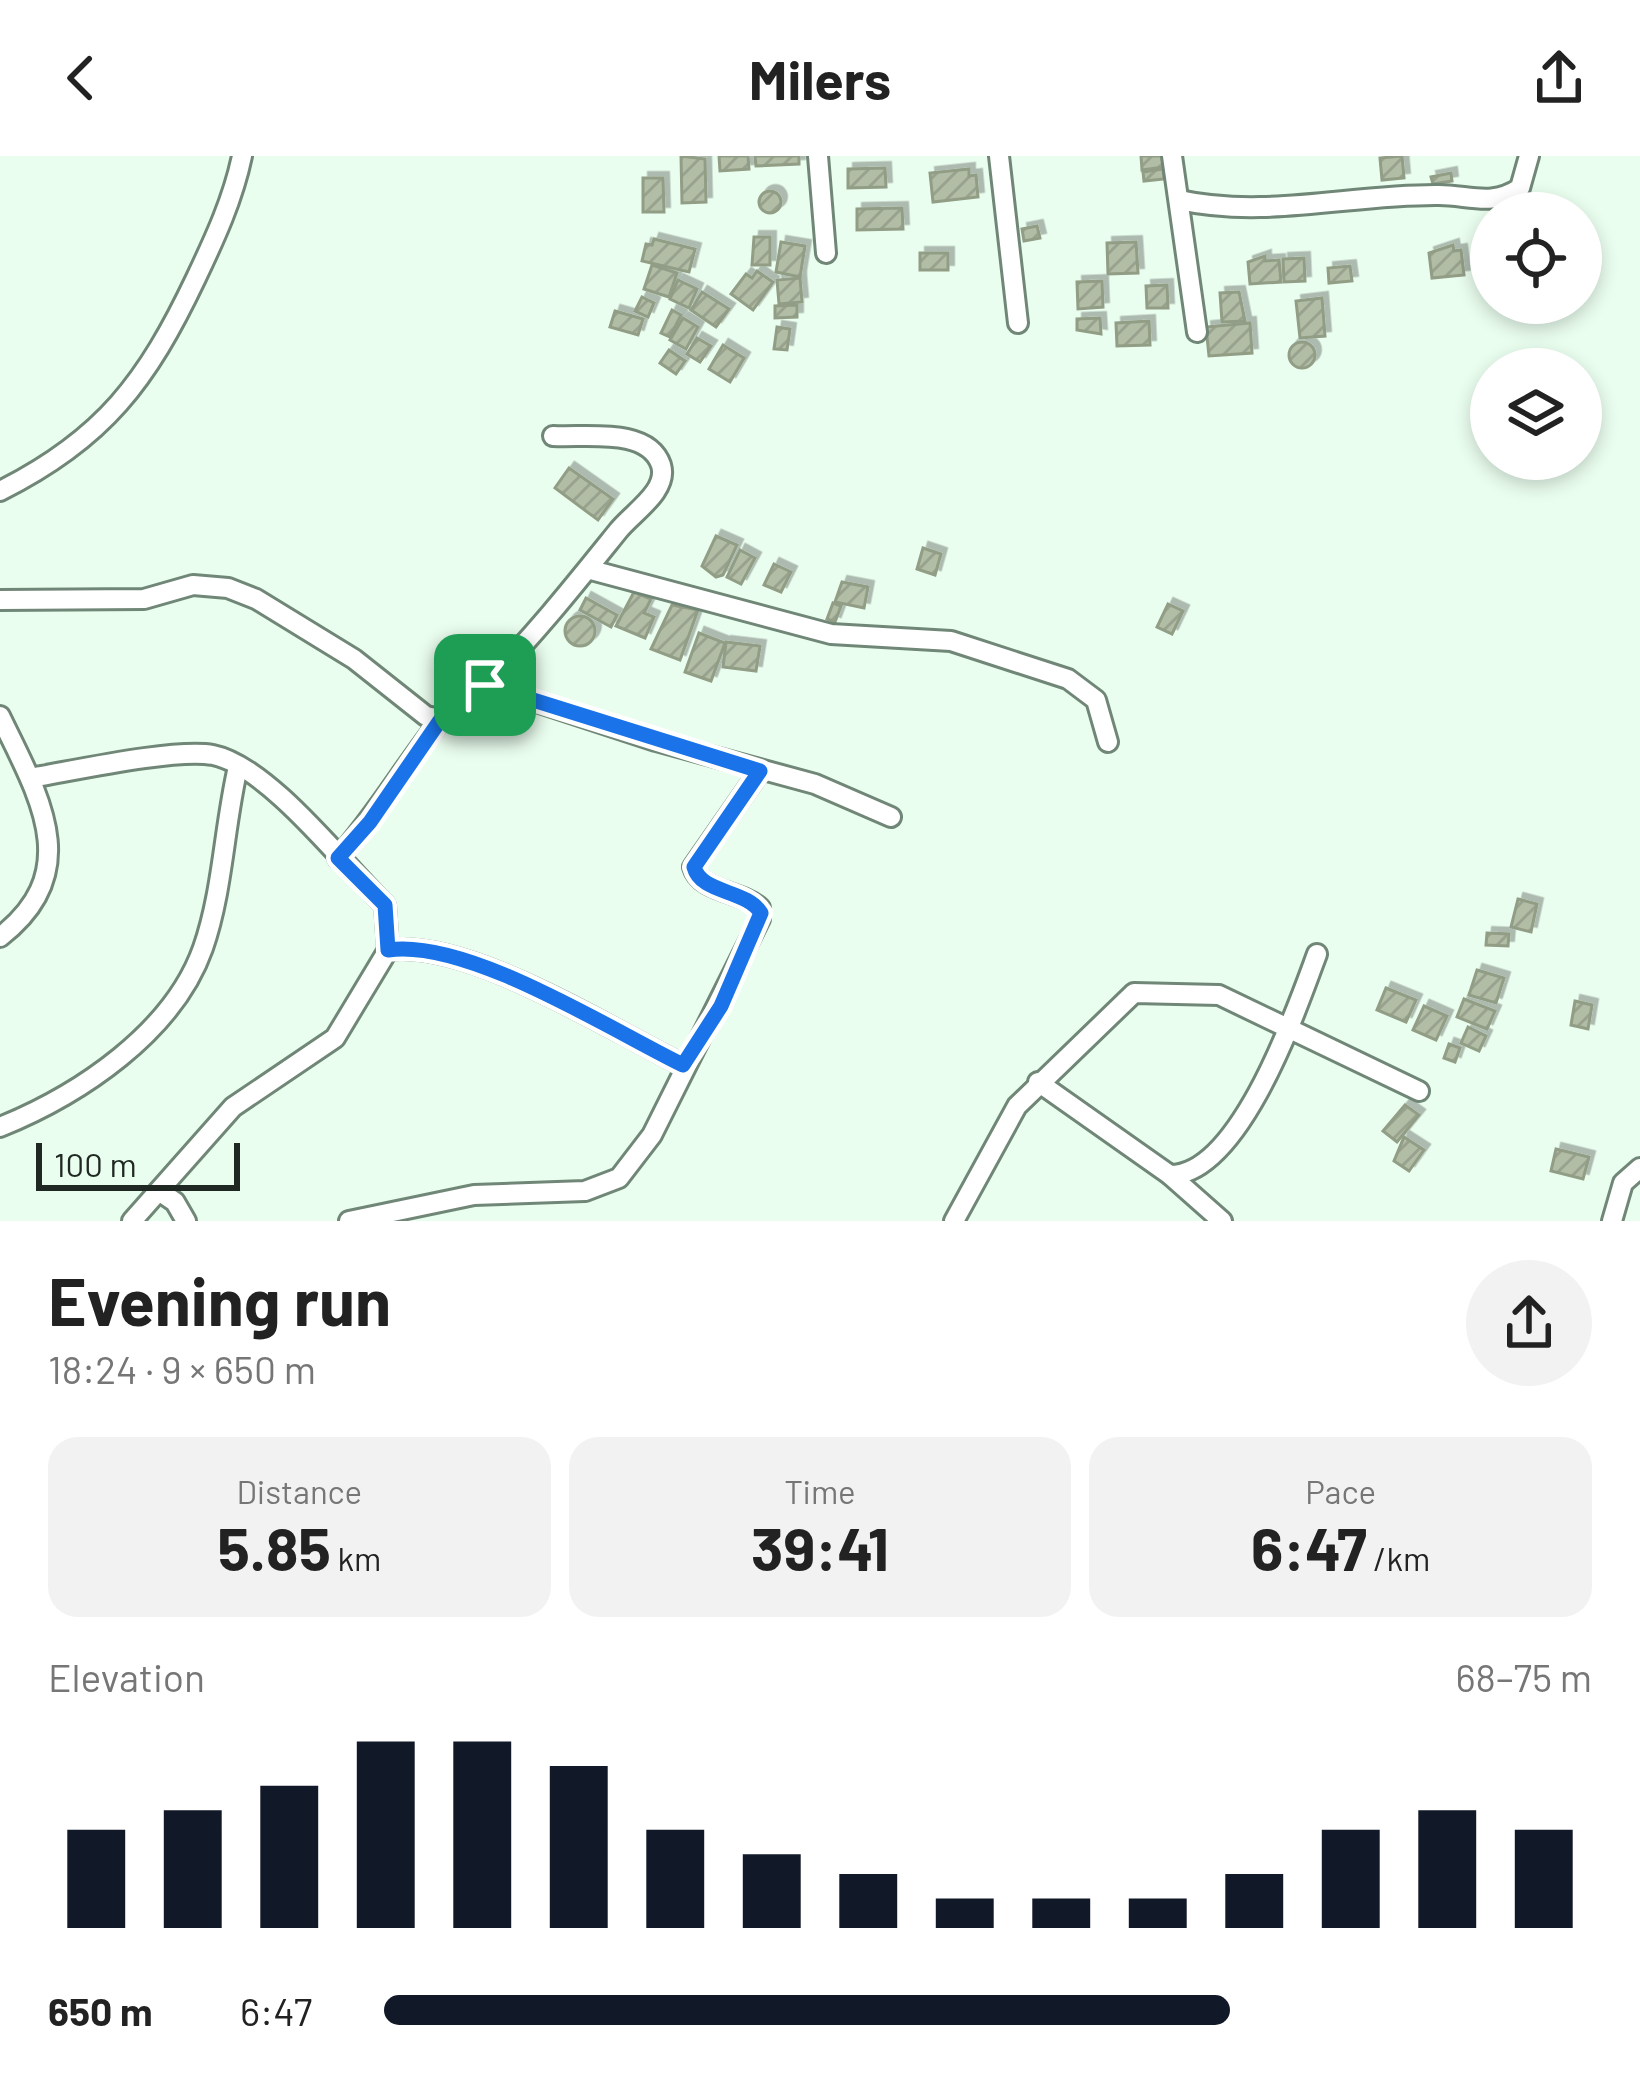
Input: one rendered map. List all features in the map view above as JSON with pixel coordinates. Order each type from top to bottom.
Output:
[{"type":"street","points":[[0,491],[83,443],[148,371],[215,238],[242,156]]},
{"type":"street","points":[[818,156],[826,253]]},
{"type":"street","points":[[999,156],[1018,323]]},
{"type":"street","points":[[1172,156],[1197,332]]},
{"type":"street","points":[[1179,200],[1214,208],[1269,208],[1441,194],[1505,198],[1520,188],[1528,156]]},
{"type":"street","points":[[338,858],[370,822],[441,719],[485,685],[591,570],[620,528],[659,486],[663,473],[652,448],[632,439],[553,436]]},
{"type":"street","points":[[591,570],[831,634],[951,641],[1068,679],[1096,700],[1108,742]]},
{"type":"street","points":[[0,600],[144,598],[194,585],[227,588],[256,598],[354,659],[426,716],[441,719]]},
{"type":"street","points":[[485,685],[815,784],[891,818]]},
{"type":"street","points":[[0,716],[30,778],[45,825],[50,869],[33,906],[0,937]]},
{"type":"street","points":[[30,778],[198,754],[238,767],[385,905],[388,950],[335,1039],[233,1108],[132,1221]]},
{"type":"street","points":[[0,1127],[90,1079],[152,1025],[191,977],[212,911],[238,767]]},
{"type":"street","points":[[349,1221],[474,1195],[563,1194],[603,1186],[628,1170],[652,1135],[683,1065],[721,1006],[761,913],[749,898],[703,882],[694,867],[760,771]]},
{"type":"street","points":[[388,950],[411,950],[502,974],[683,1065]]},
{"type":"street","points":[[1170,1174],[1197,1165],[1241,1120],[1266,1081],[1317,954]]},
{"type":"street","points":[[954,1221],[1017,1106],[1038,1082],[1093,1038],[1134,993],[1219,995],[1419,1091]]},
{"type":"street","points":[[1038,1082],[1170,1174],[1222,1221]]},
{"type":"street","points":[[1612,1221],[1623,1184],[1640,1168]]},
{"type":"street","points":[[159,1191],[186,1221]]},
{"type":"building","points":[[681,156],[705,159],[706,202],[682,203]]},
{"type":"building","points":[[719,156],[748,156],[749,169],[720,171]]},
{"type":"building","points":[[755,156],[799,156],[799,164],[756,166]]},
{"type":"building","points":[[1141,156],[1162,156],[1164,167],[1142,170]]},
{"type":"building","points":[[1402,156],[1404,178],[1382,180],[1380,158]]},
{"type":"building","points":[[885,168],[886,187],[848,188],[848,169]]},
{"type":"building","points":[[969,169],[969,176],[976,175],[978,197],[933,202],[930,173]]},
{"type":"building","points":[[1163,169],[1164,179],[1144,181],[1143,172]]},
{"type":"building","points":[[1451,173],[1452,181],[1433,184],[1431,177]]},
{"type":"building","points":[[643,178],[663,178],[664,212],[643,212]]},
{"type":"building","points":[[770,191],[781,202],[770,213],[759,202]]},
{"type":"building","points":[[902,208],[903,229],[857,230],[857,209]]},
{"type":"building","points":[[1037,226],[1040,238],[1024,241],[1022,229]]},
{"type":"building","points":[[754,237],[770,237],[770,265],[752,265]]},
{"type":"building","points":[[654,239],[695,249],[689,272],[642,261],[646,244],[652,245]]},
{"type":"building","points":[[781,242],[805,246],[800,277],[776,272]]},
{"type":"building","points":[[1136,242],[1138,273],[1108,274],[1107,243]]},
{"type":"building","points":[[1453,245],[1454,251],[1461,250],[1464,275],[1432,278],[1429,253]]},
{"type":"building","points":[[920,253],[948,253],[948,270],[920,270]]},
{"type":"building","points":[[1265,256],[1265,261],[1279,260],[1281,282],[1250,284],[1248,262]]},
{"type":"building","points":[[1304,258],[1305,281],[1284,282],[1283,259]]},
{"type":"building","points":[[652,265],[677,273],[669,297],[644,289]]},
{"type":"building","points":[[1350,266],[1352,281],[1329,283],[1328,268]]},
{"type":"building","points":[[757,271],[773,282],[753,310],[731,294],[746,274],[752,278]]},
{"type":"building","points":[[800,278],[802,302],[779,304],[777,280]]},
{"type":"building","points":[[678,280],[697,289],[689,308],[670,299]]},
{"type":"building","points":[[1102,281],[1103,307],[1078,309],[1077,282]]},
{"type":"building","points":[[1167,285],[1168,308],[1147,308],[1146,286]]},
{"type":"building","points":[[702,292],[729,309],[716,327],[691,310]]},
{"type":"building","points":[[1239,292],[1245,321],[1222,322],[1220,293]]},
{"type":"building","points":[[642,297],[654,303],[648,317],[635,311]]},
{"type":"building","points":[[1322,298],[1325,336],[1300,338],[1296,301]]},
{"type":"building","points":[[797,305],[797,317],[775,318],[775,306]]},
{"type":"building","points":[[672,310],[681,315],[670,337],[661,333]]},
{"type":"building","points":[[615,311],[643,319],[638,335],[610,327]]},
{"type":"building","points":[[683,318],[698,327],[686,349],[670,340]]},
{"type":"building","points":[[1100,318],[1101,334],[1077,330],[1077,319]]},
{"type":"building","points":[[1149,321],[1150,345],[1117,346],[1116,323]]},
{"type":"building","points":[[1250,323],[1252,353],[1209,356],[1206,327]]},
{"type":"building","points":[[777,327],[790,329],[787,350],[774,349]]},
{"type":"building","points":[[697,338],[711,346],[700,362],[687,354]]},
{"type":"building","points":[[1302,342],[1315,355],[1302,368],[1289,355]]},
{"type":"building","points":[[723,345],[744,358],[730,382],[709,369]]},
{"type":"building","points":[[669,350],[685,361],[676,374],[660,363]]},
{"type":"building","points":[[569,468],[613,499],[598,520],[555,488]]},
{"type":"building","points":[[716,536],[737,545],[723,575],[716,577],[702,566]]},
{"type":"building","points":[[923,548],[941,554],[935,575],[917,569]]},
{"type":"building","points":[[740,550],[755,558],[741,584],[727,577]]},
{"type":"building","points":[[774,564],[791,572],[781,592],[764,585]]},
{"type":"building","points":[[842,582],[868,587],[864,608],[835,602]]},
{"type":"building","points":[[634,592],[651,599],[644,613],[654,617],[645,638],[616,626]]},
{"type":"building","points":[[586,598],[617,615],[611,627],[580,610]]},
{"type":"building","points":[[833,603],[841,606],[835,622],[827,619]]},
{"type":"building","points":[[1168,604],[1183,611],[1172,634],[1157,627]]},
{"type":"building","points":[[672,605],[698,610],[680,660],[651,649]]},
{"type":"building","points":[[580,616],[595,631],[580,646],[565,631]]},
{"type":"building","points":[[699,633],[725,643],[711,681],[685,672]]},
{"type":"building","points":[[726,642],[760,646],[756,671],[723,667]]},
{"type":"building","points":[[1518,899],[1537,904],[1531,932],[1511,927]]},
{"type":"building","points":[[1487,933],[1509,934],[1508,946],[1486,945]]},
{"type":"building","points":[[1477,970],[1504,978],[1496,1003],[1469,995]]},
{"type":"building","points":[[1386,988],[1416,1000],[1406,1022],[1377,1010]]},
{"type":"building","points":[[1464,999],[1495,1011],[1487,1029],[1457,1017]]},
{"type":"building","points":[[1575,1001],[1592,1005],[1588,1029],[1571,1025]]},
{"type":"building","points":[[1424,1006],[1447,1016],[1436,1040],[1413,1030]]},
{"type":"building","points":[[1468,1027],[1486,1036],[1479,1051],[1461,1043]]},
{"type":"building","points":[[1449,1044],[1460,1048],[1455,1062],[1444,1058]]},
{"type":"building","points":[[1405,1105],[1419,1115],[1397,1142],[1383,1131]]},
{"type":"building","points":[[1404,1137],[1424,1150],[1409,1171],[1394,1161]]},
{"type":"building","points":[[1556,1149],[1589,1157],[1583,1179],[1551,1171]]},
{"type":"route","points":[[485,685],[760,771],[695,862],[696,877],[749,898],[761,913],[721,1006],[683,1065],[502,974],[411,950],[388,950],[385,905],[338,858],[370,822],[441,719],[485,685]]}]
